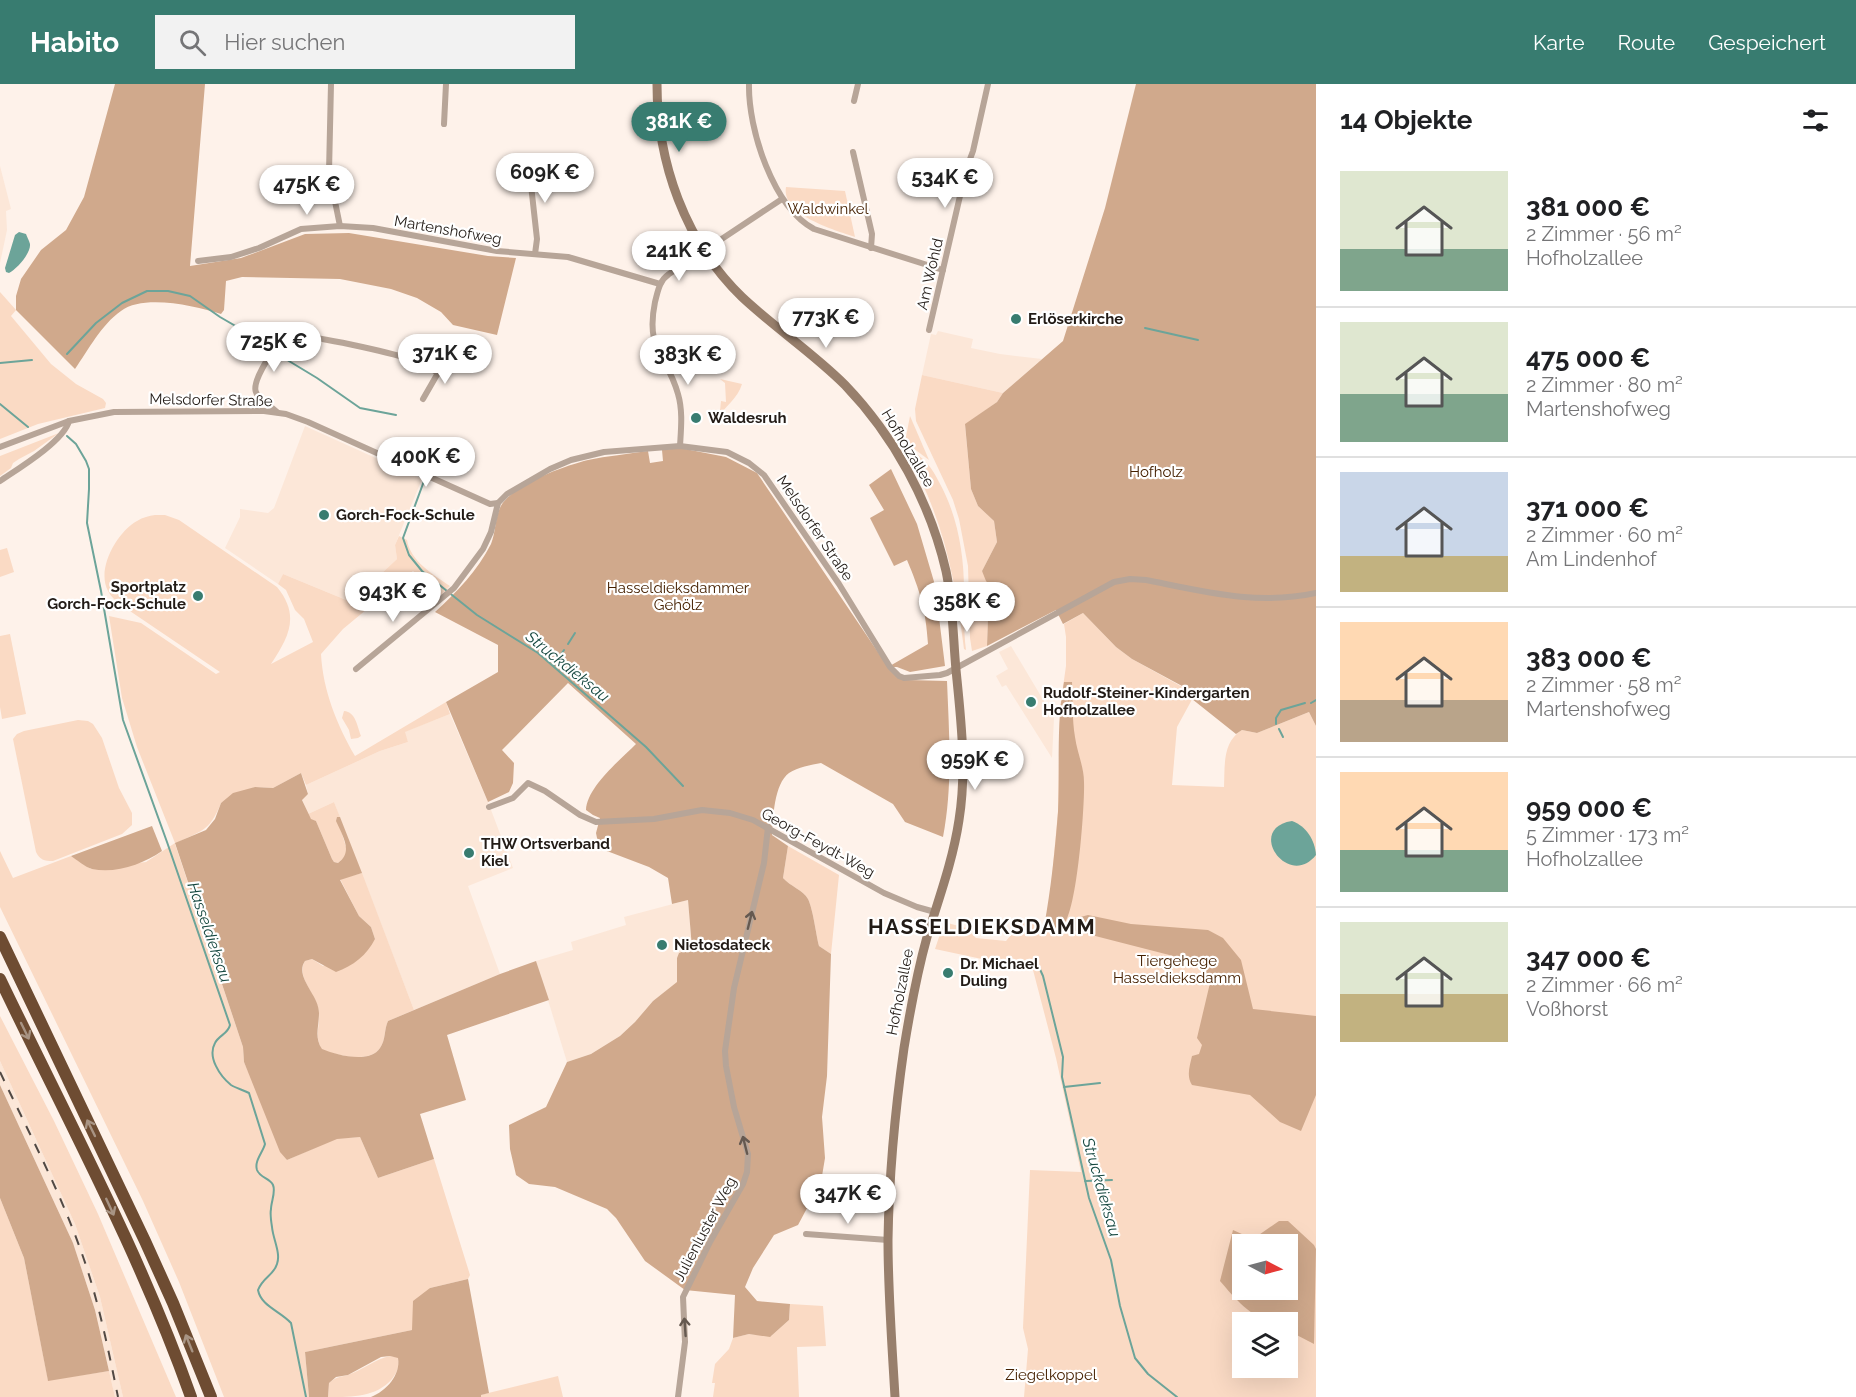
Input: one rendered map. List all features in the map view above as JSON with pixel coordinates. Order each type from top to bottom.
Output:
[{"type":"highway","points":[[0,937],[146,1241],[211,1397]]},
{"type":"highway","points":[[0,979],[130,1249],[191,1397]]},
{"type":"street","points":[[331,84],[328,172],[340,226]]},
{"type":"street","points":[[444,124],[446,84]]},
{"type":"street","name":"Hofholzallee","points":[[657,84],[660,127],[671,179],[683,211],[704,251],[742,297],[819,360],[861,402],[878,423],[912,478],[929,517],[944,566],[951,601],[963,766],[961,807],[949,866],[918,974],[904,1047],[891,1174],[888,1240],[896,1397]]},
{"type":"street","points":[[749,84],[755,132],[764,159],[783,199],[796,216],[808,226],[943,270]]},
{"type":"street","points":[[854,101],[858,84]]},
{"type":"street","name":"Am Wohld","points":[[929,330],[988,84]]},
{"type":"street","points":[[853,152],[872,234],[871,248]]},
{"type":"street","points":[[535,254],[537,238],[531,185],[537,160]]},
{"type":"street","points":[[680,446],[680,399],[652,337],[653,313],[660,284],[669,274],[783,199]]},
{"type":"street","name":"Martenshofweg","points":[[198,261],[231,257],[259,248],[301,229],[340,226],[373,228],[497,251],[576,259],[660,284]]},
{"type":"street","points":[[278,412],[258,396],[254,389],[274,349],[294,337],[314,337],[408,358],[438,373]]},
{"type":"street","points":[[423,399],[446,359]]},
{"type":"street","name":"Melsdorfer Straße","points":[[0,447],[69,421],[105,413],[278,412],[308,422],[490,504],[498,503],[521,485],[559,464],[604,452],[680,446],[728,452],[749,463],[764,475],[844,593],[890,667],[899,676],[909,678],[940,675],[956,668],[1114,582],[1130,579],[1146,580],[1240,598],[1269,598],[1316,593]]},
{"type":"street","points":[[0,481],[52,443],[62,434],[69,421]]},
{"type":"street","points":[[356,669],[454,588],[476,560],[488,539],[498,503]]},
{"type":"street","name":"Georg-Feydt-Weg","points":[[489,807],[515,796],[528,783],[545,791],[580,815],[596,822],[654,819],[702,810],[730,813],[768,827],[884,893],[935,912]]},
{"type":"street","name":"Julienluster Weg","points":[[678,1397],[685,1342],[682,1300],[684,1292],[743,1184],[747,1172],[748,1154],[732,1098],[725,1051],[734,988],[764,863],[768,827]]},
{"type":"street","points":[[806,1234],[888,1240]]},
{"type":"shaded area","points":[[0,166],[11,209],[6,211],[7,230],[0,263]]},
{"type":"shaded area","points":[[938,331],[973,339],[971,348],[1042,359],[1003,393],[922,375],[931,334],[936,335]]},
{"type":"shaded area","name":"Gorch-Fock-Schule","points":[[305,426],[422,479],[395,545],[397,559],[351,602],[283,574],[278,584],[225,548],[240,517],[240,509],[268,513],[274,508]]},
{"type":"shaded area","name":"Rudolf-Steiner-Kindergarten Hofholzallee","points":[[1011,646],[1054,718],[1052,758],[1006,685],[1002,687],[996,676],[1008,669],[999,652]]},
{"type":"shaded area","points":[[450,714],[488,802],[513,868],[468,886],[500,974],[414,1010],[334,802],[308,814],[302,799],[308,794],[306,785],[380,751],[408,742],[404,732]]},
{"type":"shaded area","points":[[688,900],[692,949],[680,953],[677,958],[678,982],[653,1001],[620,1036],[591,1054],[567,1062],[536,961],[573,950],[571,942],[626,925],[624,917]]},
{"type":"shaded area","points":[[0,1061],[75,1224],[100,1297],[123,1397],[115,1397],[95,1310],[73,1243],[0,1085]]},
{"type":"green space","points":[[115,84],[205,84],[190,266],[241,258],[305,234],[349,233],[488,256],[516,258],[497,335],[453,325],[441,312],[417,298],[391,289],[340,279],[242,277],[226,281],[224,310],[221,314],[184,305],[156,302],[131,306],[121,311],[101,330],[75,369],[16,310],[16,296],[21,279],[41,250],[66,230],[84,197]]},
{"type":"green space","name":"Hofholz","points":[[1136,84],[1316,84],[1316,726],[1309,712],[1257,733],[1242,730],[1236,734],[1192,699],[1195,693],[1132,659],[1116,647],[1083,613],[1063,624],[1056,610],[987,646],[988,618],[996,592],[986,581],[982,571],[997,542],[994,521],[978,506],[971,489],[965,424],[997,402],[1003,393],[1063,341],[1105,208]]},
{"type":"green space","name":"Waldwinkel","points":[[786,187],[845,191],[855,237],[811,220],[800,213],[787,197]]},
{"type":"green space","points":[[0,292],[16,310],[11,316],[51,364],[76,384],[103,399],[106,403],[105,408],[38,424],[0,439]]},
{"type":"green space","points":[[922,375],[1003,393],[997,402],[965,425],[971,489],[978,506],[994,521],[997,542],[982,571],[996,592],[988,618],[987,646],[972,651],[968,566],[959,519],[953,500],[916,421],[915,409]]},
{"type":"green space","points":[[720,379],[742,384],[734,398],[716,419],[715,411],[720,411],[721,401],[726,402],[725,383]]},
{"type":"green space","points":[[910,416],[929,460],[905,442]]},
{"type":"green space","points":[[59,433],[13,463],[11,468],[0,476],[0,456]]},
{"type":"green space","name":"Hasseldieksdammer Gehölz","points":[[680,448],[726,457],[757,473],[888,667],[928,644],[922,601],[907,560],[894,566],[870,518],[884,510],[869,485],[891,469],[917,524],[935,585],[945,666],[910,672],[897,667],[889,667],[908,680],[947,681],[949,778],[943,837],[905,822],[893,804],[821,763],[789,773],[777,793],[772,835],[788,846],[783,878],[808,899],[819,946],[831,954],[827,1076],[822,1117],[825,1158],[821,1182],[798,1225],[774,1235],[753,1268],[745,1287],[757,1301],[790,1304],[789,1320],[770,1337],[749,1334],[733,1338],[735,1295],[685,1290],[645,1261],[616,1218],[607,1209],[555,1187],[529,1184],[516,1175],[510,1149],[509,1125],[546,1107],[567,1062],[591,1054],[620,1036],[653,1001],[677,982],[679,953],[692,948],[688,900],[672,904],[668,878],[649,867],[599,848],[596,833],[600,818],[586,810],[588,801],[605,774],[636,744],[568,683],[502,750],[514,763],[513,783],[509,792],[488,802],[446,702],[498,672],[498,645],[435,612],[459,589],[480,563],[491,544],[502,504],[518,489],[554,471],[588,460],[648,451],[650,463],[663,461],[662,450]]},
{"type":"green space","points":[[908,450],[927,463],[945,494],[955,520],[963,562],[966,650],[951,572],[938,523],[919,476],[906,452]]},
{"type":"green space","points":[[155,515],[165,515],[179,520],[277,587],[289,608],[290,617],[287,636],[271,664],[313,642],[304,619],[295,610],[286,590],[278,584],[283,574],[351,602],[397,559],[395,545],[399,536],[407,540],[409,548],[424,567],[450,586],[441,595],[413,571],[343,629],[321,654],[322,668],[332,707],[355,756],[446,702],[450,714],[405,732],[408,742],[380,751],[306,785],[301,773],[273,788],[255,787],[221,803],[208,825],[198,833],[175,844],[243,1047],[244,1062],[287,1160],[337,1138],[360,1137],[378,1178],[434,1159],[470,1275],[468,1279],[430,1288],[412,1330],[305,1352],[309,1397],[224,1397],[179,1282],[143,1201],[0,907],[0,851],[13,878],[71,856],[91,869],[146,862],[175,843],[137,747],[122,698],[109,616],[141,623],[216,674],[220,672],[121,605],[108,591],[105,572],[110,552],[116,542],[122,533],[137,521]]},
{"type":"green space","points":[[7,548],[14,572],[0,577],[0,550]]},
{"type":"green space","name":"Tiergehege Hasseldieksdamm","points":[[1083,613],[1116,647],[1132,659],[1195,694],[1177,727],[1172,785],[1224,787],[1228,748],[1231,741],[1242,730],[1257,733],[1309,712],[1316,726],[1316,1397],[1024,1397],[1028,1349],[1023,1328],[1030,1170],[1081,1172],[1056,1058],[1033,970],[935,949],[944,922],[966,928],[976,938],[1006,941],[1022,922],[1044,927],[1050,898],[1058,811],[1060,708],[1066,666],[1064,624]]},
{"type":"green space","points":[[10,634],[26,714],[2,719],[0,636]]},
{"type":"green space","points":[[1064,682],[1072,682],[1074,730],[1083,771],[1084,794],[1079,859],[1072,903],[1062,926],[1053,928],[1044,927],[1058,812],[1059,730]]},
{"type":"green space","points":[[344,711],[356,720],[361,736],[358,738],[351,739],[342,718]]},
{"type":"green space","points":[[78,720],[93,724],[102,738],[119,788],[132,813],[132,825],[122,834],[53,861],[45,860],[36,852],[13,739],[24,731]]},
{"type":"green space","points":[[301,773],[308,794],[302,800],[311,819],[316,821],[332,859],[338,863],[343,859],[346,849],[336,821],[337,817],[340,817],[362,873],[340,880],[359,916],[371,927],[375,939],[359,959],[336,972],[312,959],[305,961],[302,967],[305,980],[318,1006],[318,1036],[322,1049],[344,1056],[369,1056],[382,1045],[388,1021],[536,961],[549,1000],[447,1035],[466,1100],[420,1114],[434,1159],[378,1178],[360,1137],[337,1139],[287,1160],[280,1152],[244,1062],[243,1047],[175,843],[206,830],[215,819],[221,803],[233,793],[255,787],[273,788]]},
{"type":"green space","points":[[334,802],[340,817],[337,818],[347,850],[347,855],[338,863],[332,859],[316,821],[311,820],[308,814]]},
{"type":"green space","points":[[152,826],[162,851],[138,864],[120,869],[92,869],[71,856]]},
{"type":"green space","points":[[788,846],[839,875],[831,954],[819,946],[808,899],[783,878]]},
{"type":"green space","points":[[362,873],[414,1010],[388,1021],[382,1045],[375,1053],[369,1056],[353,1057],[322,1050],[318,1036],[318,1007],[305,980],[303,967],[305,961],[312,959],[323,966],[375,939],[371,927],[359,916],[340,879]]},
{"type":"green space","points":[[1088,915],[1131,924],[1208,930],[1223,938],[1241,960],[1253,1009],[1316,1016],[1316,1095],[1301,1131],[1280,1122],[1250,1095],[1192,1085],[1189,1078],[1190,1067],[1192,1056],[1199,1054],[1202,1045],[1197,1038],[1210,983],[1205,971],[1181,958],[1068,929],[1073,919]]},
{"type":"green space","points":[[0,1016],[54,1121],[98,1214],[176,1397],[123,1397],[100,1297],[75,1224],[0,1061]]},
{"type":"green space","points":[[0,1085],[73,1243],[95,1310],[109,1371],[48,1381],[24,1258],[0,1198]]},
{"type":"green space","points":[[0,1198],[24,1258],[48,1380],[109,1371],[115,1397],[0,1397]]},
{"type":"green space","points":[[1279,1221],[1288,1221],[1316,1249],[1314,1344],[1298,1336],[1298,1312],[1249,1311],[1237,1300],[1298,1300],[1298,1234],[1260,1234]]},
{"type":"green space","points":[[1233,1230],[1242,1234],[1232,1234],[1232,1295],[1220,1281]]},
{"type":"green space","points":[[468,1279],[489,1393],[481,1397],[371,1397],[387,1387],[395,1376],[398,1358],[390,1356],[381,1357],[348,1375],[336,1377],[329,1383],[328,1397],[309,1397],[305,1352],[412,1330],[413,1301],[430,1288]]},
{"type":"green space","points":[[790,1304],[823,1306],[826,1346],[797,1347],[799,1397],[713,1397],[715,1383],[712,1383],[715,1364],[729,1349],[733,1338],[749,1334],[771,1336],[789,1320]]},
{"type":"green space","points":[[390,1356],[398,1357],[398,1367],[397,1372],[386,1385],[364,1395],[328,1397],[331,1381]]},
{"type":"green space","points":[[558,1376],[563,1397],[481,1397],[480,1395]]},
{"type":"water","points":[[19,232],[26,234],[30,248],[23,260],[9,273],[5,268],[15,235]]},
{"type":"water","points":[[1292,821],[1309,834],[1314,844],[1316,855],[1305,864],[1294,865],[1284,861],[1276,854],[1272,844],[1272,834],[1278,826]]},
{"type":"waterway","name":"Struckdieksau","points":[[67,354],[96,323],[122,303],[147,291],[168,291],[190,296],[220,317],[265,343],[279,355],[360,408],[396,415]]},
{"type":"waterway","points":[[1145,328],[1198,340]]},
{"type":"waterway","name":"Struckdieksau","points":[[0,363],[32,360]]},
{"type":"waterway","name":"Hasseldieksau","points":[[0,404],[28,427]]},
{"type":"waterway","name":"Hasseldieksau","points":[[67,436],[76,444],[89,469],[87,523],[123,720],[230,1025],[215,1043],[214,1060],[227,1081],[249,1093],[265,1144],[256,1167],[258,1173],[272,1183],[274,1188],[271,1215],[278,1260],[276,1268],[258,1290],[263,1300],[291,1323],[306,1397]]},
{"type":"waterway","name":"Struckdieksau","points":[[424,481],[403,538],[409,555],[422,571],[477,615],[538,653],[646,747],[683,786]]},
{"type":"waterway","points":[[568,644],[575,633]]},
{"type":"waterway","points":[[554,665],[564,650]]},
{"type":"waterway","points":[[1311,703],[1316,700]]},
{"type":"waterway","points":[[1276,724],[1276,718],[1281,710],[1305,703]]},
{"type":"waterway","points":[[1279,729],[1283,737]]},
{"type":"waterway","name":"Struckdieksau","points":[[1038,965],[1043,976],[1063,1057],[1062,1077],[1089,1198],[1111,1260],[1120,1306],[1135,1358],[1148,1374],[1177,1397]]},
{"type":"waterway","points":[[1064,1087],[1100,1083]]},
{"type":"waterway","points":[[1085,1181],[1112,1180]]},
{"type":"railway","points":[[0,1072],[53,1183],[81,1251],[98,1305],[118,1397]]},
{"type":"place","name":"Erlöserkirche","points":[[1016,319]]},
{"type":"place","name":"Waldesruh","points":[[696,418]]},
{"type":"place","name":"Gorch-Fock-Schule","points":[[324,515]]},
{"type":"place","name":"Sportplatz Gorch-Fock-Schule","points":[[198,596]]},
{"type":"place","name":"Rudolf-Steiner-Kindergarten Hofholzallee","points":[[1031,702]]},
{"type":"place","name":"THW Ortsverband Kiel","points":[[469,853]]},
{"type":"place","name":"Nietosdateck","points":[[662,945]]},
{"type":"place","name":"Dr. Michael Duling","points":[[948,973]]},
{"type":"district","name":"HASSELDIEKSDAMM","points":[[982,927]]},
{"type":"park label","name":"Ziegelkoppel","points":[[1051,1375]]}]
